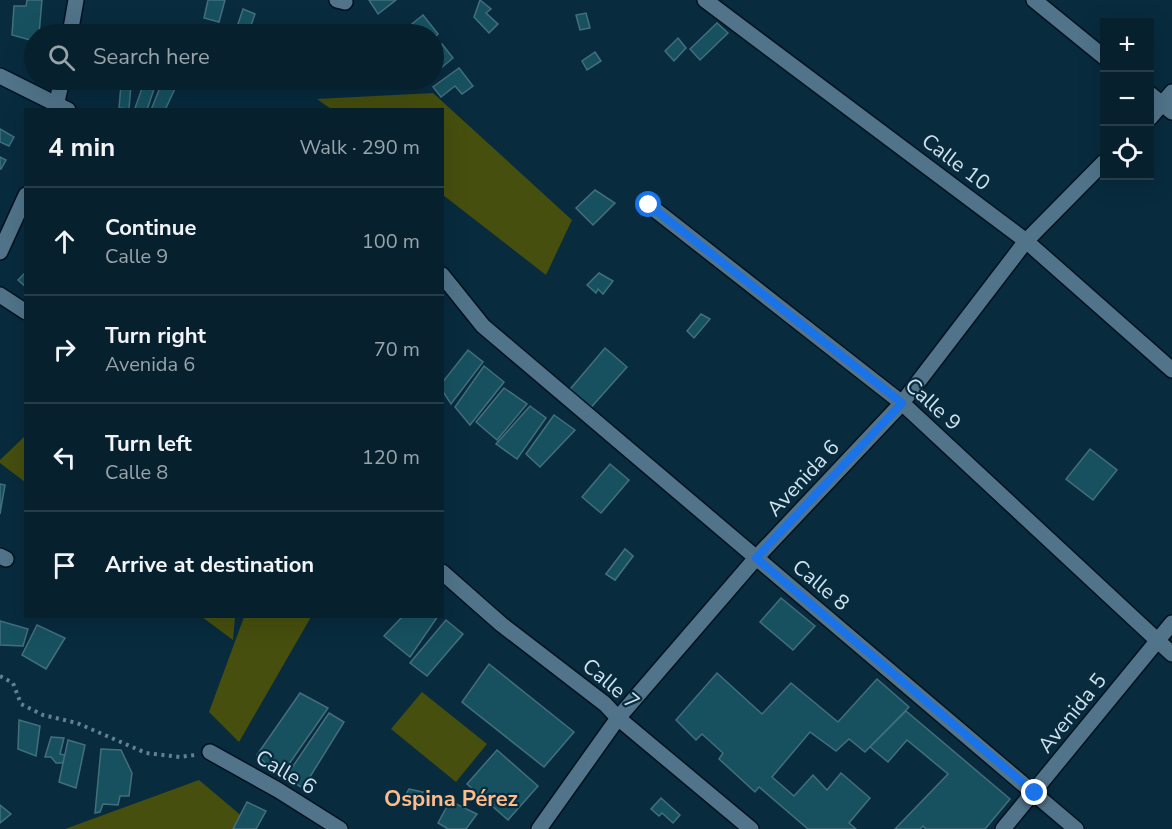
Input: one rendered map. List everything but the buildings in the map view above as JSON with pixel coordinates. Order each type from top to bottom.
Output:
[{"type":"street","points":[[72,24],[76,0]]},
{"type":"street","name":"Calle 10","points":[[705,0],[1026,241],[1172,370]]},
{"type":"street","points":[[1034,0],[1100,54]]},
{"type":"street","points":[[0,76],[24,89]]},
{"type":"street","points":[[26,90],[60,108],[61,90]]},
{"type":"street","points":[[1154,96],[1169,103],[1154,114]]},
{"type":"street","name":"Avenida 6","points":[[539,829],[618,718],[756,558],[902,403],[1026,241],[1100,166]]},
{"type":"street","points":[[0,252],[24,199]]},
{"type":"street","name":"Calle 9","points":[[649,205],[902,403],[1172,654]]},
{"type":"street","name":"Calle 8","points":[[444,277],[483,326],[1076,829]]},
{"type":"street","points":[[0,295],[24,311]]},
{"type":"street","name":"Calle 7","points":[[444,574],[501,624],[605,704],[618,718],[751,829]]},
{"type":"street","name":"Avenida 5","points":[[1003,829],[1035,793],[1172,623]]},
{"type":"street","name":"Calle 6","points":[[210,752],[278,790],[340,829]]},
{"type":"path","points":[[0,676],[13,683],[21,704],[43,716],[77,723],[146,753],[180,757],[210,752]]},
{"type":"green space","points":[[433,93],[572,220],[546,275],[444,196],[444,108],[330,108],[317,99]]},
{"type":"green space","points":[[24,437],[24,481],[0,463],[0,460]]},
{"type":"green space","points":[[203,618],[235,618],[233,640]]},
{"type":"green space","points":[[244,618],[310,618],[239,742],[209,712]]},
{"type":"green space","points":[[422,692],[487,744],[456,782],[391,729]]},
{"type":"green space","points":[[199,780],[250,823],[238,829],[65,829]]},
{"type":"district","name":"Ospina Pérez","points":[[451,798]]},
{"type":"route","points":[[649,205],[902,403],[756,558],[1035,793]]}]
